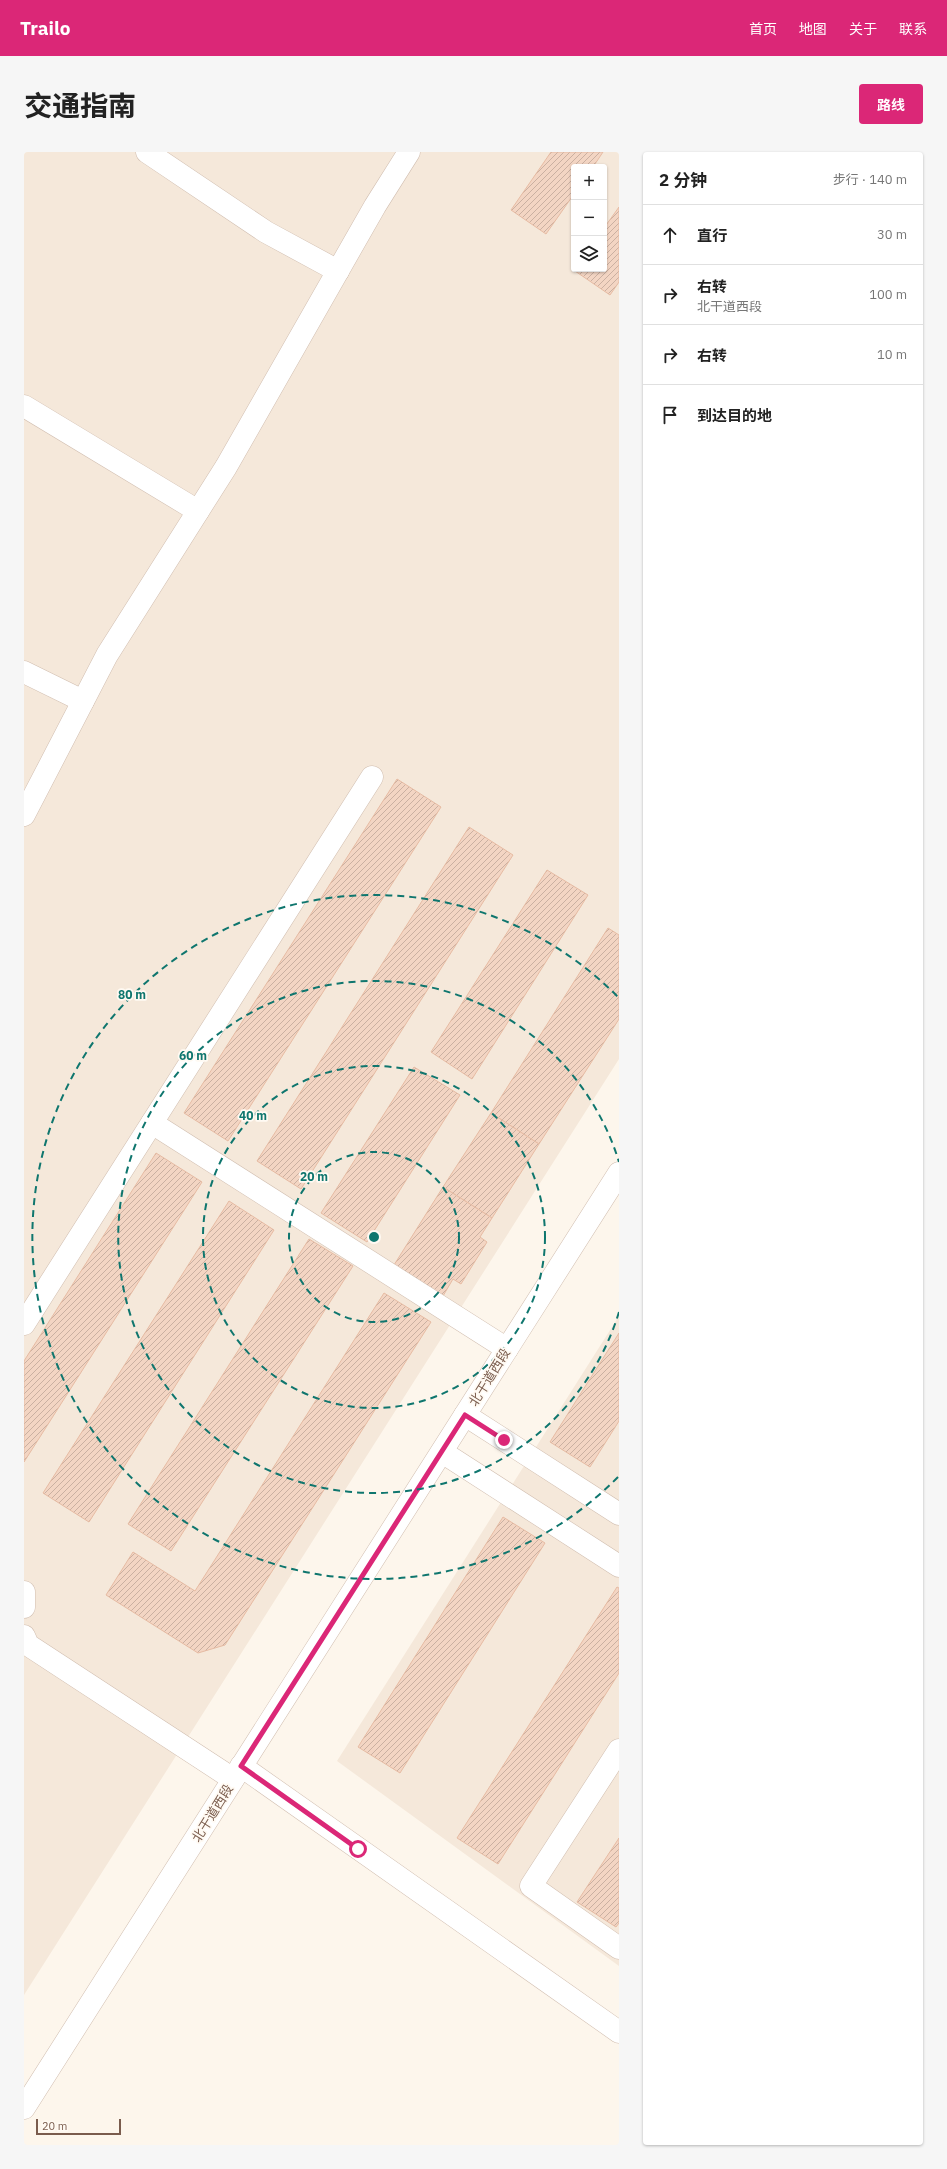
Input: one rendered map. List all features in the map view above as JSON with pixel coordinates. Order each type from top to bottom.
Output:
[{"type":"street","points":[[147,152],[266,232],[338,271]]},
{"type":"street","points":[[24,815],[107,655],[226,467],[338,271],[409,152]]},
{"type":"street","points":[[24,406],[198,511]]},
{"type":"street","points":[[24,672],[83,701]]},
{"type":"street","points":[[24,1324],[372,777]]},
{"type":"street","points":[[152,1124],[507,1349]]},
{"type":"street","name":"北干道西段","points":[[24,2108],[619,1173]]},
{"type":"street","points":[[465,1415],[619,1514]]},
{"type":"street","points":[[442,1452],[619,1566]]},
{"type":"street","points":[[24,1592],[24,1607]]},
{"type":"street","points":[[24,1636],[28,1645],[237,1773],[619,2032]]},
{"type":"street","points":[[619,1750],[531,1886],[619,1948]]},
{"type":"shaded area","points":[[24,152],[619,152],[619,1059],[24,1995]]},
{"type":"shaded area","points":[[619,1316],[619,1966],[337,1761]]},
{"type":"building","points":[[551,152],[603,152],[595,164],[571,164],[571,198],[546,234],[511,210]]},
{"type":"building","points":[[619,207],[619,282],[610,295],[576,272],[607,272],[607,224]]},
{"type":"building","points":[[397,779],[441,807],[228,1141],[184,1113]]},
{"type":"building","points":[[469,827],[513,855],[301,1189],[257,1161]]},
{"type":"building","points":[[547,870],[588,895],[472,1079],[431,1052]]},
{"type":"building","points":[[608,928],[619,935],[619,1019],[539,1144],[491,1113]]},
{"type":"building","points":[[414,1067],[460,1095],[367,1242],[321,1213]]},
{"type":"building","points":[[491,1113],[539,1144],[492,1218],[443,1187]]},
{"type":"building","points":[[156,1153],[202,1182],[24,1462],[24,1361]]},
{"type":"building","points":[[443,1187],[492,1218],[480,1237],[487,1242],[461,1284],[453,1279],[443,1296],[394,1265]]},
{"type":"building","points":[[229,1201],[274,1230],[89,1522],[43,1493]]},
{"type":"building","points":[[309,1239],[353,1266],[171,1551],[128,1524]]},
{"type":"building","points":[[384,1293],[431,1322],[225,1645],[198,1653],[106,1595],[133,1552],[195,1591]]},
{"type":"building","points":[[619,1333],[619,1421],[590,1467],[550,1442]]},
{"type":"building","points":[[503,1517],[545,1543],[400,1773],[358,1747]]},
{"type":"building","points":[[617,1587],[619,1588],[619,1673],[498,1864],[457,1838]]},
{"type":"building","points":[[619,1838],[619,1923],[616,1927],[577,1902]]},
{"type":"route","points":[[358,1849],[241,1766],[465,1415],[504,1440]]}]
